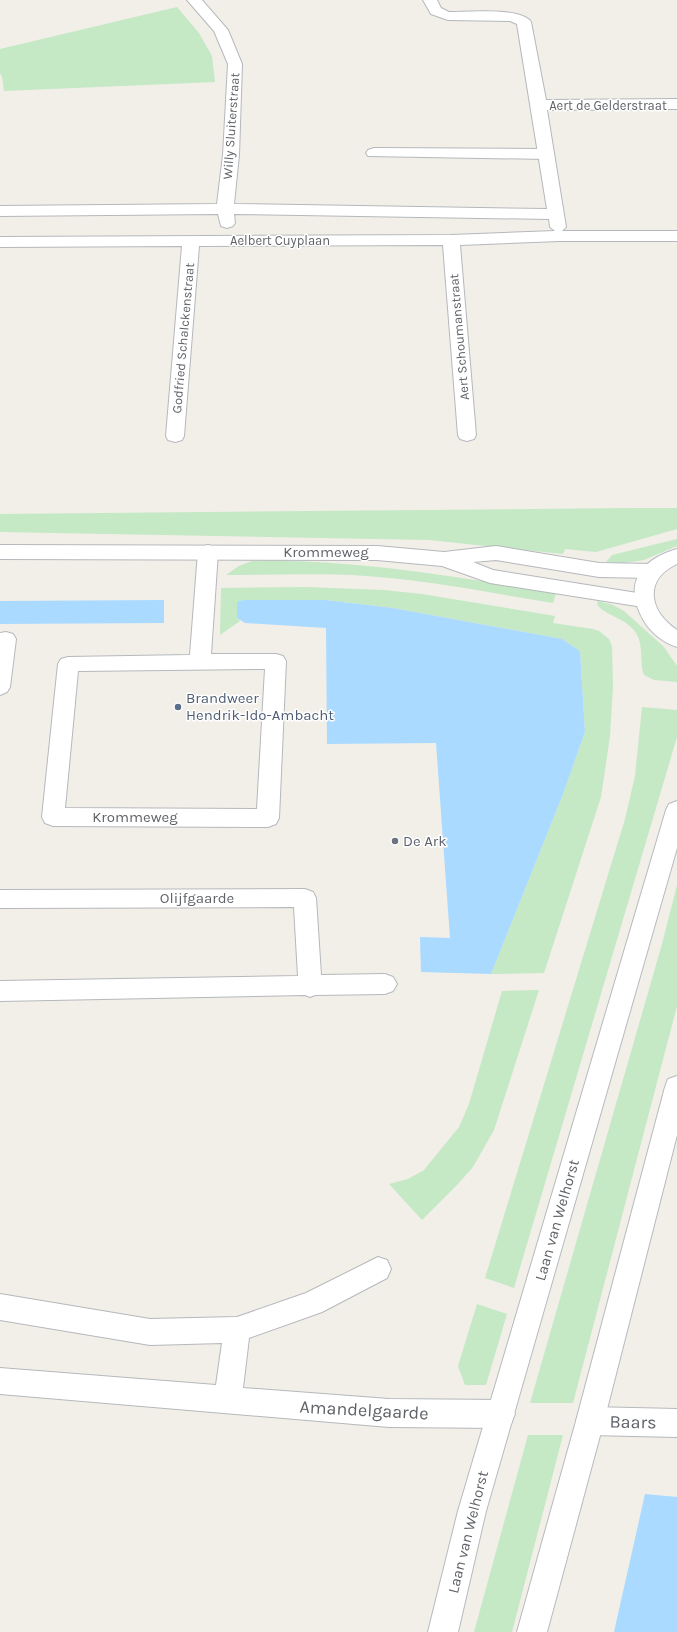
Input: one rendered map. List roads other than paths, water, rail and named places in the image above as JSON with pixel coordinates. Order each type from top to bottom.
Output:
[{"type":"street","name":"Willy Sluiterstraat","points":[[194,0],[220,30],[236,64],[231,155],[225,209],[228,240]]},
{"type":"street","points":[[430,0],[432,8],[438,13],[448,16],[512,17],[524,22],[539,105],[555,214],[560,236]]},
{"type":"street","name":"Aert de Gelderstraat","points":[[539,105],[677,104]]},
{"type":"street","points":[[374,153],[546,154]]},
{"type":"street","name":"Aelbert Cuyplaan","points":[[0,211],[225,209],[555,214]]},
{"type":"street","name":"Aelbert Cuyplaan","points":[[0,242],[451,240],[560,236],[677,236]]},
{"type":"street","name":"Godfried Schalckenstraat","points":[[175,436],[191,240]]},
{"type":"street","name":"Aert Schoumanstraat","points":[[451,240],[467,435]]},
{"type":"street","name":"Krommeweg","points":[[0,552],[377,553],[444,559],[496,553],[599,570],[653,571]]},
{"type":"street","points":[[200,662],[208,552]]},
{"type":"street","points":[[677,556],[666,561],[653,571],[644,585],[643,600],[650,618],[666,633],[677,640]]},
{"type":"street","name":"Krommeweg","points":[[444,559],[490,576],[643,600]]},
{"type":"street","points":[[0,687],[6,639]]},
{"type":"street","name":"Krommeweg","points":[[276,661],[268,818],[53,817],[68,664],[200,662],[276,661]]},
{"type":"street","name":"Laan van Welhorst","points":[[443,1632],[472,1511],[677,810]]},
{"type":"street","name":"Olijfgaarde","points":[[0,899],[305,898],[310,987]]},
{"type":"street","points":[[0,991],[310,987],[385,984]]},
{"type":"street","points":[[532,1632],[590,1421],[677,1087]]},
{"type":"street","points":[[0,1307],[45,1316],[150,1332],[237,1330],[313,1303],[378,1269]]},
{"type":"street","points":[[228,1400],[237,1330]]},
{"type":"street","name":"Amandelgaarde","points":[[0,1382],[389,1413],[501,1414]]},
{"type":"street","name":"Baars","points":[[590,1421],[677,1423]]},
{"type":"water","points":[[164,600],[164,623],[0,624],[0,601]]},
{"type":"water","points":[[244,600],[326,600],[393,608],[562,639],[580,651],[585,732],[563,794],[491,974],[421,972],[420,937],[450,938],[436,743],[327,744],[326,628],[245,623],[237,618],[237,602]]},
{"type":"water","points":[[645,1494],[677,1497],[677,1632],[614,1632]]},
{"type":"place","name":"Brandweer Hendrik-Ido-Ambacht","points":[[178,707]]},
{"type":"place","name":"De Ark","points":[[395,841]]}]
